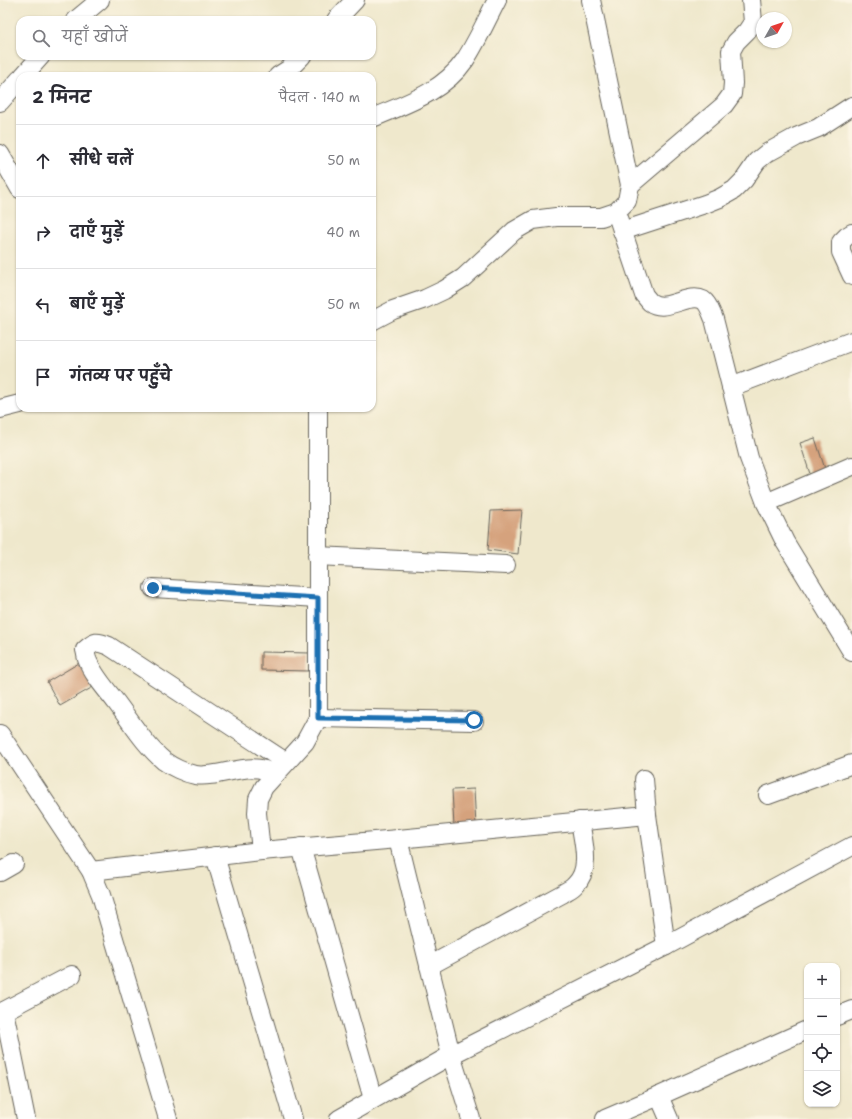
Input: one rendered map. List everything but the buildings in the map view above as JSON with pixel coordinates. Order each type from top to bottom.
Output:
[{"type":"street","points":[[81,16],[100,0]]},
{"type":"street","points":[[340,16],[355,0]]},
{"type":"street","points":[[376,116],[422,97],[439,86],[465,60],[497,0]]},
{"type":"street","points":[[376,320],[393,310],[425,299],[444,290],[463,278],[514,230],[533,220],[556,217],[601,217],[616,212],[627,201],[630,184],[591,0]]},
{"type":"street","points":[[630,184],[724,105],[732,94],[733,83],[731,51],[736,42],[747,31],[753,22],[752,0]]},
{"type":"street","points":[[26,72],[37,60]]},
{"type":"street","points":[[290,72],[299,60]]},
{"type":"street","points":[[0,102],[16,84]]},
{"type":"street","points":[[622,231],[720,198],[734,190],[744,180],[757,161],[767,154],[796,137],[818,128],[852,106]]},
{"type":"street","points":[[0,154],[16,182]]},
{"type":"street","points":[[616,212],[644,295],[651,303],[662,306],[693,299],[702,300],[708,306],[714,320],[749,458],[766,502],[785,542],[852,652]]},
{"type":"street","points":[[852,233],[841,242],[841,252],[852,276]]},
{"type":"street","points":[[731,387],[852,341]]},
{"type":"street","points":[[0,409],[16,405]]},
{"type":"street","points":[[261,850],[257,813],[258,799],[264,788],[305,742],[318,718],[318,412]]},
{"type":"street","points":[[766,502],[852,466]]},
{"type":"street","points":[[317,556],[506,565]]},
{"type":"street","points":[[153,588],[318,598]]},
{"type":"street","points":[[275,775],[262,768],[252,768],[212,775],[195,775],[166,762],[152,749],[96,675],[86,659],[85,650],[92,644],[99,642],[109,646],[286,762]]},
{"type":"street","points":[[318,718],[474,720]]},
{"type":"street","points":[[0,734],[91,871],[100,895],[168,1119]]},
{"type":"street","points":[[768,795],[852,764]]},
{"type":"street","points":[[644,779],[646,815],[666,946]]},
{"type":"street","points":[[91,871],[261,850],[398,839],[646,815]]},
{"type":"street","points":[[429,966],[562,894],[575,885],[583,874],[586,863],[580,821]]},
{"type":"street","points":[[398,839],[451,1055],[471,1119]]},
{"type":"street","points":[[339,1119],[451,1055],[666,946],[852,846]]},
{"type":"street","points":[[300,847],[373,1099]]},
{"type":"street","points":[[215,856],[293,1119]]},
{"type":"street","points":[[26,1119],[2,1012],[72,975]]},
{"type":"street","points":[[840,1015],[852,1010]]},
{"type":"street","points":[[605,1119],[804,1031]]},
{"type":"street","points":[[659,1096],[669,1119]]},
{"type":"route","points":[[153,588],[318,598],[318,718],[474,720]]}]
